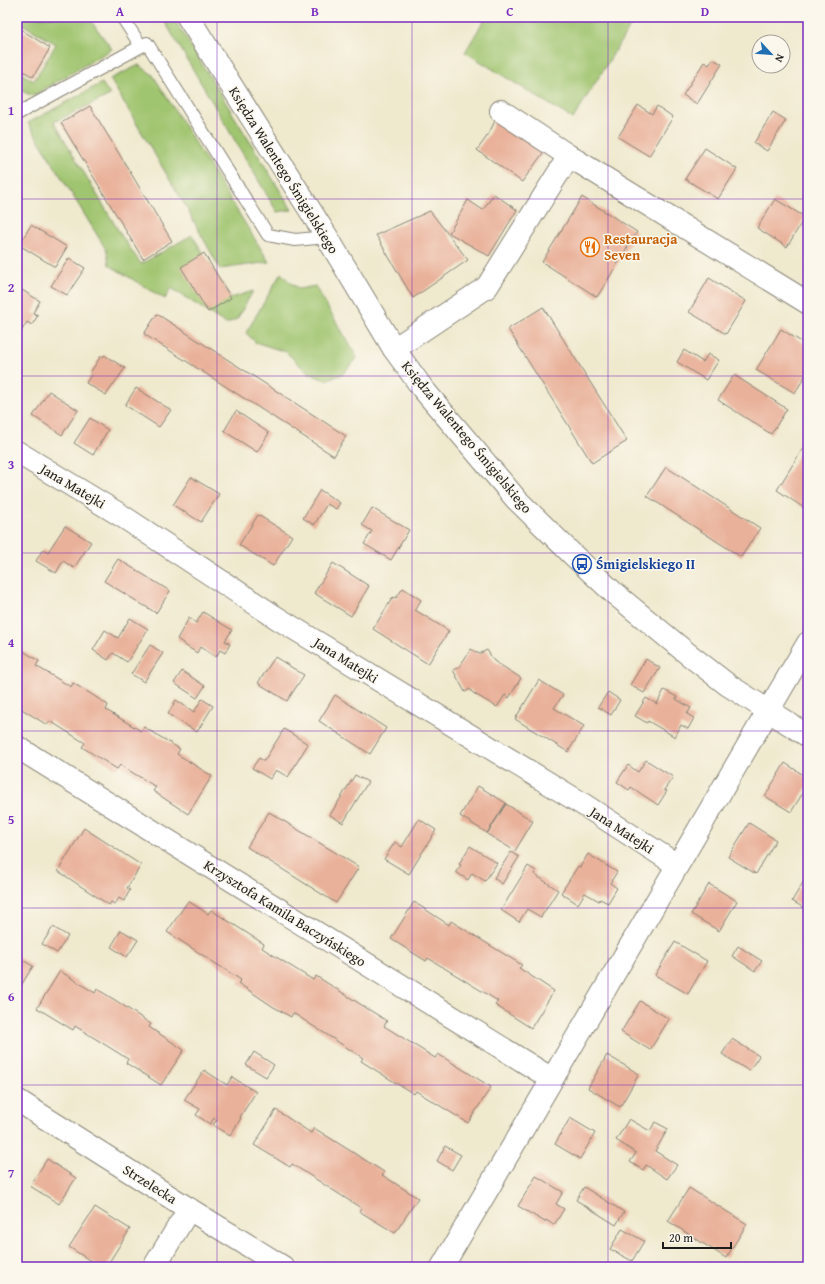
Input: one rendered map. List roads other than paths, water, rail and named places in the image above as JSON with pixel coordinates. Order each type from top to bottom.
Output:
[{"type":"street","name":"Księdza Walentego Śmigielskiego","points":[[188,17],[327,237],[394,349],[423,389],[516,499],[615,594],[688,654],[728,685],[808,736]]},
{"type":"street","points":[[502,111],[569,156],[808,303]]},
{"type":"street","points":[[394,349],[487,287],[569,156]]},
{"type":"street","name":"Jana Matejki","points":[[17,452],[122,516],[277,618],[581,803],[677,866]]},
{"type":"street","points":[[442,1267],[808,643]]},
{"type":"street","name":"Krzysztofa Kamila Baczyńskiego","points":[[17,747],[552,1079]]},
{"type":"street","name":"Strzelecka","points":[[17,1100],[283,1267]]},
{"type":"street","points":[[154,1267],[189,1209]]},
{"type":"lane","points":[[122,17],[141,46]]},
{"type":"lane","points":[[17,114],[147,43],[268,235],[295,240],[327,237]]},
{"type":"place","name":"Restauracja Seven","points":[[590,247]]},
{"type":"place","name":"Śmigielskiego II","points":[[582,564]]}]
